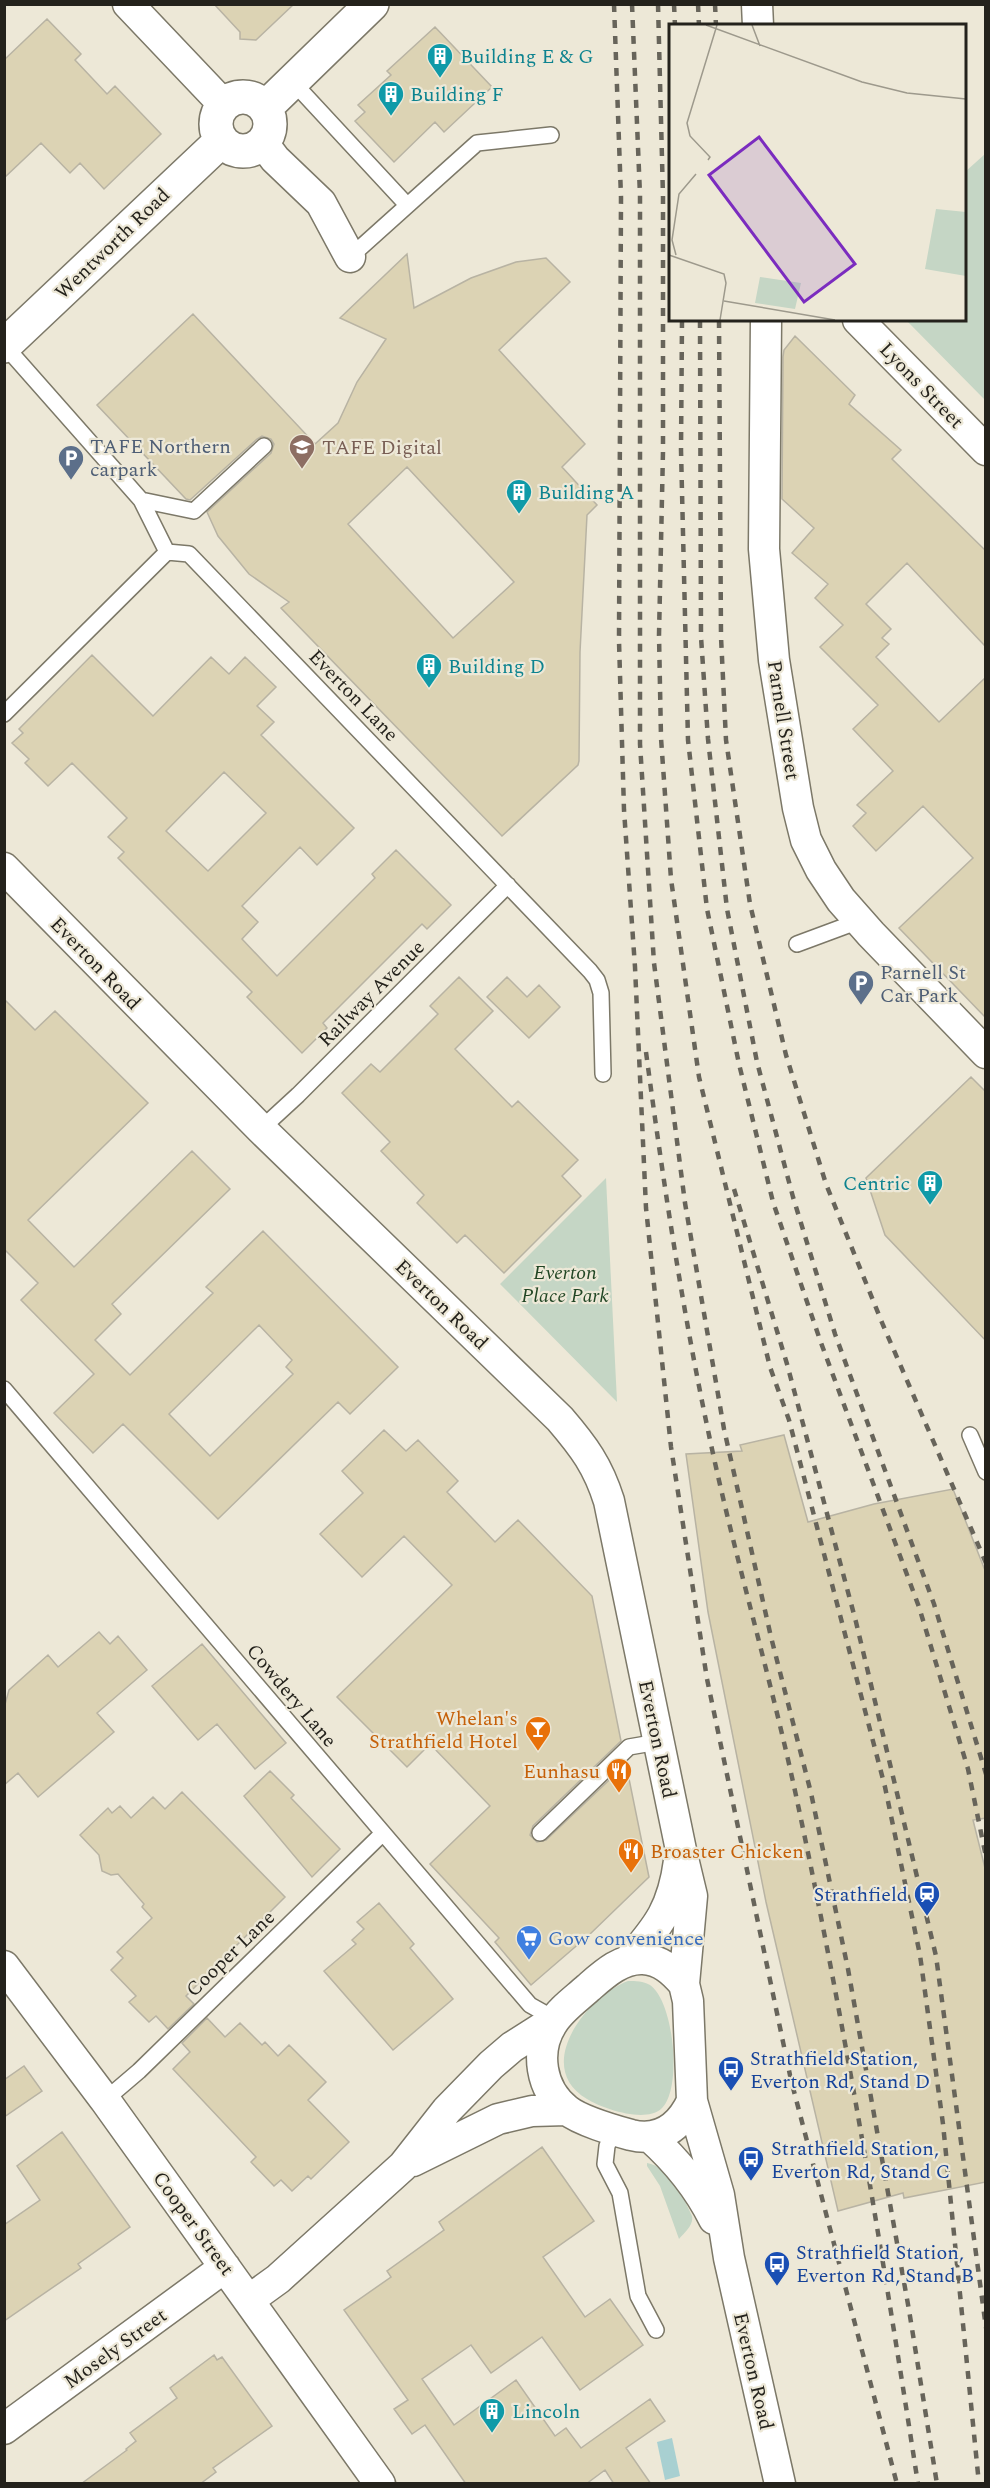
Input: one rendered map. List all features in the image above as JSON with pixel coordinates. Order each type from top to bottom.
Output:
[{"type":"street","points":[[128,4],[224,105]]},
{"type":"street","points":[[265,108],[372,4]]},
{"type":"street","points":[[757,4],[758,24]]},
{"type":"street","points":[[245,97],[252,98],[265,108],[270,125],[263,143],[249,151],[242,151],[234,150],[221,141],[216,123],[217,114],[224,105],[236,98],[245,97]]},
{"type":"street","name":"Wentworth Road","points":[[5,346],[221,141]]},
{"type":"street","points":[[263,143],[275,159],[321,203],[350,257]]},
{"type":"street","name":"Parnell Street","points":[[766,321],[764,549],[774,660],[798,808],[806,840],[821,870],[841,900],[986,1053]]},
{"type":"street","name":"Lyons Street","points":[[859,321],[986,450]]},
{"type":"street","name":"Everton Road","points":[[4,868],[261,1129],[560,1419],[583,1446],[600,1474],[609,1501],[658,1742],[693,1896],[684,1984]]},
{"type":"street","points":[[249,2300],[278,2279],[403,2166],[447,2110],[491,2065],[512,2047],[554,2020],[606,1973],[629,1960],[650,1936],[671,1901],[681,1850]]},
{"type":"street","points":[[629,1960],[655,1961],[667,1966],[684,1984],[688,2001],[692,2101],[719,2195],[729,2258]]},
{"type":"street","name":"Cooper Street","points":[[4,1966],[105,2100],[380,2484]]},
{"type":"street","points":[[554,2020],[542,2046],[543,2075],[552,2093],[567,2110]]},
{"type":"street","points":[[403,2166],[498,2119],[532,2111],[567,2110],[614,2130],[636,2136],[661,2135],[680,2122],[692,2101]]},
{"type":"street","points":[[651,2137],[672,2156],[702,2196],[716,2223],[729,2258]]},
{"type":"street","name":"Everton Road","points":[[729,2258],[780,2484]]},
{"type":"street","name":"Mosely Street","points":[[4,2429],[225,2267]]},
{"type":"lane","points":[[292,81],[407,205]]},
{"type":"lane","points":[[350,257],[477,143],[551,135]]},
{"type":"lane","points":[[4,714],[167,552],[141,500],[5,346]]},
{"type":"lane","points":[[141,500],[194,511],[264,446]]},
{"type":"lane","name":"Everton Lane","points":[[167,552],[189,554],[597,980],[602,993],[603,1008],[603,1074]]},
{"type":"lane","name":"Railway Avenue","points":[[261,1129],[298,1095],[508,885]]},
{"type":"lane","points":[[797,945],[859,921]]},
{"type":"lane","name":"Cowdery Lane","points":[[4,1389],[530,2005],[554,2020]]},
{"type":"lane","points":[[970,1435],[986,1472]]},
{"type":"lane","points":[[540,1833],[629,1747],[658,1742]]},
{"type":"lane","name":"Cooper Lane","points":[[105,2100],[139,2071],[383,1833]]},
{"type":"lane","points":[[614,2130],[607,2146],[605,2164],[620,2193],[638,2296],[656,2330]]},
{"type":"green space","points":[[985,154],[985,400],[907,321],[966,321],[966,171]]},
{"type":"green space","name":"Everton Place Park","points":[[606,1178],[617,1402],[500,1284]]},
{"type":"green space","points":[[628,1981],[650,1985],[658,1994],[665,2008],[673,2046],[674,2066],[668,2099],[661,2109],[645,2115],[613,2110],[587,2099],[571,2085],[564,2069],[565,2052],[571,2034],[583,2016],[612,1989]]},
{"type":"green space","points":[[647,2163],[655,2165],[669,2176],[692,2216],[690,2225],[679,2239],[660,2186]]},
{"type":"water","points":[[672,2438],[680,2476],[665,2480],[657,2442]]},
{"type":"building","points":[[214,4],[294,4],[256,40],[240,39],[240,32]]},
{"type":"building","points":[[47,19],[81,54],[75,60],[107,94],[115,86],[161,134],[104,189],[80,163],[70,173],[41,143],[4,178],[4,60]]},
{"type":"building","name":"Building E & G","points":[[435,27],[492,87],[444,132],[435,122],[394,162],[355,121],[365,112],[358,105],[391,75],[387,71]]},
{"type":"building","points":[[407,254],[414,308],[471,278],[516,262],[546,258],[570,282],[499,350],[585,444],[562,467],[597,505],[587,515],[580,652],[579,761],[578,765],[502,836],[281,608],[289,602],[249,574],[218,536],[207,512],[271,453],[274,444],[271,439],[262,436],[257,439],[190,500],[186,499],[97,405],[193,314],[315,444],[338,423],[357,382],[386,339],[340,318]],"holes":[[[407,467],[514,582],[453,638],[348,524]]]},
{"type":"building","points":[[795,336],[855,395],[849,404],[901,450],[892,459],[986,551],[986,647],[907,563],[866,604],[891,629],[882,638],[889,644],[876,657],[939,722],[986,677],[986,1018],[899,928],[973,858],[923,806],[876,851],[853,826],[866,813],[857,805],[893,771],[853,729],[878,705],[820,647],[843,625],[815,598],[828,584],[792,553],[814,528],[782,499],[783,357],[784,350]]},
{"type":"building","points":[[92,655],[153,716],[211,657],[229,674],[245,657],[276,687],[257,706],[274,722],[261,735],[354,828],[317,865],[300,847],[242,906],[258,922],[242,939],[277,976],[375,878],[372,874],[396,850],[451,905],[427,929],[422,924],[323,1023],[327,1028],[302,1053],[247,997],[252,992],[118,858],[124,852],[108,837],[127,818],[72,763],[48,786],[25,763],[29,759],[12,743],[23,733],[19,729]],"holes":[[[224,772],[266,813],[208,871],[166,831]]]},
{"type":"building","points":[[459,977],[493,1011],[455,1049],[512,1107],[518,1101],[578,1160],[562,1176],[581,1196],[504,1273],[465,1235],[457,1243],[417,1203],[424,1195],[381,1151],[390,1142],[342,1093],[371,1064],[380,1072],[438,1014],[430,1006]]},
{"type":"building","points":[[507,977],[527,997],[539,985],[560,1007],[529,1038],[487,997]]},
{"type":"building","points":[[4,999],[35,1030],[55,1011],[148,1103],[28,1220],[74,1267],[192,1151],[230,1189],[112,1304],[121,1314],[95,1340],[130,1375],[213,1293],[206,1287],[263,1231],[398,1367],[350,1414],[338,1402],[218,1519],[123,1424],[93,1453],[54,1413],[94,1374],[21,1300],[38,1283],[4,1249]],"holes":[[[259,1325],[292,1360],[286,1367],[293,1374],[210,1456],[169,1414]]]},
{"type":"building","name":"Centric","points":[[971,1077],[986,1092],[986,1341],[885,1235],[866,1178]]},
{"type":"building","points":[[384,1430],[406,1451],[418,1440],[458,1481],[447,1492],[495,1542],[518,1520],[592,1596],[621,1741],[533,1826],[530,1835],[537,1842],[546,1840],[626,1764],[649,1877],[589,1935],[531,1985],[495,1942],[499,1938],[430,1864],[490,1806],[430,1744],[407,1767],[337,1697],[452,1585],[404,1536],[362,1577],[320,1534],[363,1493],[342,1471]]},
{"type":"building","points":[[784,1435],[808,1522],[874,1504],[953,1489],[986,1573],[986,1818],[973,1820],[986,1872],[986,2182],[904,2198],[903,2193],[838,2211],[766,1902],[708,1612],[686,1454],[742,1451],[740,1445]]},
{"type":"building","points":[[99,1632],[110,1644],[118,1636],[147,1670],[97,1713],[114,1732],[38,1797],[18,1773],[4,1785],[4,1708],[9,1690],[48,1655],[58,1667]]},
{"type":"building","points":[[202,1644],[286,1743],[255,1769],[217,1724],[198,1740],[152,1686]]},
{"type":"building","points":[[270,1771],[294,1795],[291,1798],[340,1849],[312,1877],[244,1796]]},
{"type":"building","points":[[182,1792],[285,1897],[186,1996],[194,2004],[168,2029],[156,2016],[149,2022],[129,2002],[136,1996],[111,1970],[123,1958],[117,1952],[152,1918],[142,1907],[144,1904],[118,1874],[111,1875],[102,1871],[99,1855],[80,1835],[108,1808],[112,1813],[120,1806],[131,1818],[153,1797],[165,1809]]},
{"type":"building","points":[[379,1903],[414,1944],[410,1948],[453,1999],[393,2050],[324,1971],[356,1944],[352,1940],[364,1929],[357,1922]]},
{"type":"building","points":[[207,2018],[225,2037],[240,2023],[262,2045],[265,2042],[278,2056],[289,2045],[326,2082],[308,2100],[349,2142],[311,2179],[308,2176],[292,2191],[281,2180],[274,2186],[251,2162],[256,2157],[173,2069],[190,2052],[182,2043]]},
{"type":"building","points":[[24,2066],[42,2091],[4,2117],[4,2080]]},
{"type":"building","points":[[62,2132],[130,2227],[78,2264],[81,2268],[4,2321],[4,2225],[40,2200],[17,2166]]},
{"type":"building","points":[[542,2147],[594,2221],[543,2257],[585,2317],[610,2299],[643,2345],[580,2390],[542,2337],[491,2373],[471,2345],[422,2379],[454,2425],[516,2380],[555,2436],[566,2428],[581,2448],[650,2399],[665,2421],[626,2448],[651,2484],[614,2484],[605,2470],[586,2484],[466,2484],[425,2425],[412,2434],[394,2409],[408,2400],[344,2310],[391,2277],[387,2271],[444,2230],[439,2222]]},
{"type":"building","points":[[214,2355],[217,2360],[222,2357],[272,2426],[213,2468],[216,2472],[200,2484],[81,2484],[127,2450],[136,2441],[130,2433],[177,2398],[170,2388]]},
{"type":"railway","points":[[614,4],[621,197],[619,641],[624,810],[635,967],[646,1208],[671,1447],[707,1679],[791,2080],[897,2484]]},
{"type":"railway","points":[[632,4],[640,195],[640,744],[654,963],[685,1203],[724,1429],[771,1637],[811,1793],[848,1969],[909,2310],[937,2484]]},
{"type":"railway","points":[[658,4],[663,197],[663,451],[659,635],[661,738],[671,879],[699,1077],[770,1367],[789,1420],[885,1787],[920,1955],[943,2124],[979,2484]]},
{"type":"railway","points":[[674,4],[675,24]]},
{"type":"railway","points":[[698,4],[699,24]]},
{"type":"railway","points":[[715,4],[716,24]]},
{"type":"railway","points":[[682,321],[681,450],[688,740],[707,909],[739,1064],[773,1202],[820,1340],[919,1607],[968,1769],[986,1857]]},
{"type":"railway","points":[[700,321],[701,637],[708,739],[727,909],[757,1062],[793,1197],[835,1334],[934,1604],[986,1774]]},
{"type":"railway","points":[[719,321],[721,637],[726,740],[750,904],[786,1055],[826,1184],[883,1325],[986,1563]]},
{"type":"railway","points":[[646,1052],[674,1244],[699,1387],[730,1528],[788,1759],[816,1889],[848,2059],[918,2484]]},
{"type":"railway","points":[[734,1189],[787,1364],[856,1622],[936,1956],[986,2328]]},
{"type":"place","name":"Building E & G","points":[[440,79]]},
{"type":"place","name":"Building F","points":[[391,117]]},
{"type":"place","name":"TAFE Digital","points":[[302,470]]},
{"type":"place","name":"TAFE Northern carpark","points":[[71,481]]},
{"type":"place","name":"Building A","points":[[519,515]]},
{"type":"place","name":"Building D","points":[[429,689]]},
{"type":"place","name":"Parnell St Car Park","points":[[861,1006]]},
{"type":"place","name":"Centric","points":[[930,1206]]},
{"type":"place","name":"Whelan's Strathfield Hotel","points":[[538,1752]]},
{"type":"place","name":"Eunhasu","points":[[619,1794]]},
{"type":"place","name":"Broaster Chicken","points":[[631,1874]]},
{"type":"place","name":"Strathfield","points":[[927,1917]]},
{"type":"place","name":"Gow convenience","points":[[529,1961]]},
{"type":"place","name":"Strathfield Station, Everton Rd, Stand D","points":[[731,2092]]},
{"type":"place","name":"Strathfield Station, Everton Rd, Stand C","points":[[751,2182]]},
{"type":"place","name":"Strathfield Station, Everton Rd, Stand B","points":[[777,2287]]},
{"type":"place","name":"Lincoln","points":[[492,2434]]}]
